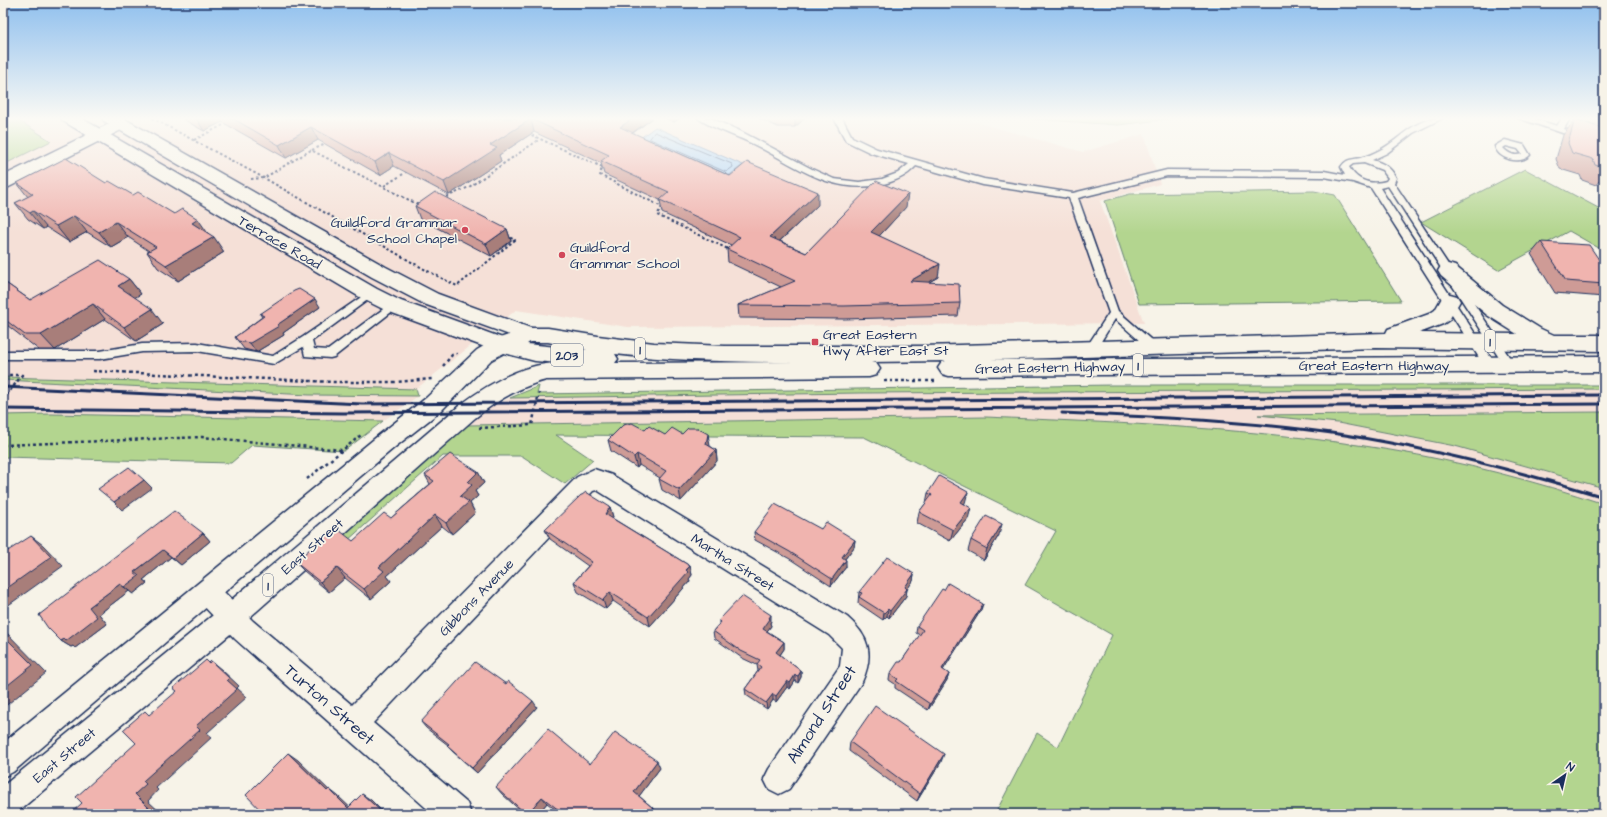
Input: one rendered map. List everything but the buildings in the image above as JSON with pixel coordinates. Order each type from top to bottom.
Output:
[{"type":"main road","points":[[3,183],[57,156]]},
{"type":"main road","name":"Terrace Road","points":[[133,156],[370,294],[394,306],[501,345]]},
{"type":"main road","name":"Terrace Road","points":[[178,156],[379,272],[431,299],[529,335]]},
{"type":"main road","points":[[1448,271],[1472,292],[1509,319],[1529,332],[1553,342]]},
{"type":"main road","points":[[1376,340],[1436,319],[1442,315],[1450,301]]},
{"type":"main road","name":"1","points":[[3,762],[387,441],[434,404],[480,359],[501,345],[529,335]]},
{"type":"main road","name":"Great Eastern Highway","points":[[529,335],[548,335],[598,344],[647,350],[725,354],[923,354],[1376,340],[1604,343]]},
{"type":"main road","name":"Great Eastern Highway","points":[[501,345],[535,353],[606,358],[631,370],[1604,364]]},
{"type":"main road","name":"East Street","points":[[3,805],[232,616],[467,412],[496,390],[546,372],[631,370]]},
{"type":"main road","name":"Gibbons Avenue","points":[[353,724],[585,484],[594,480],[604,482]]},
{"type":"main road","name":"Martha Street","points":[[604,482],[838,626],[850,636],[856,648]]},
{"type":"main road","name":"Turton Street","points":[[207,592],[244,630],[456,814]]},
{"type":"main road","name":"Almond Street","points":[[779,779],[852,673],[856,661],[856,648]]},
{"type":"lane","points":[[782,156],[816,176],[839,184],[860,186],[892,181],[904,174],[914,163]]},
{"type":"lane","points":[[891,156],[983,182],[1073,196],[1167,173],[1324,174],[1355,180],[1374,186],[1382,186],[1390,183]]},
{"type":"lane","points":[[1324,174],[1345,167],[1354,161],[1364,160],[1373,156]]},
{"type":"lane","points":[[1385,156],[1392,178],[1390,183]]},
{"type":"lane","points":[[1364,160],[1384,167],[1390,173]]},
{"type":"lane","points":[[1345,167],[1347,172],[1355,180]]},
{"type":"lane","points":[[1390,183],[1495,341],[1499,364]]},
{"type":"lane","points":[[1374,186],[1475,341],[1499,364]]},
{"type":"lane","points":[[1073,196],[1114,313],[1153,346]]},
{"type":"lane","points":[[3,355],[100,355],[142,348],[197,346],[274,360],[307,340],[370,294]]},
{"type":"lane","points":[[307,340],[309,353],[330,354],[394,306]]},
{"type":"lane","points":[[1091,348],[1114,313]]},
{"type":"path","points":[[224,156],[404,258],[457,286],[515,240],[501,233]]},
{"type":"path","points":[[229,185],[236,181],[264,178],[301,156]]},
{"type":"path","points":[[323,156],[420,206]]},
{"type":"path","points":[[445,204],[438,201],[445,196],[469,187],[515,156]]},
{"type":"path","points":[[578,156],[602,167],[600,175],[662,207],[657,215],[731,250]]},
{"type":"path","points":[[383,187],[410,170]]},
{"type":"path","points":[[3,375],[22,375],[3,400]]},
{"type":"path","points":[[473,432],[479,428],[532,425],[540,389]]},
{"type":"path","points":[[3,445],[202,437],[342,450]]},
{"type":"shaded area","name":"Guildford Grammar School","points":[[3,156],[1151,156],[1160,184],[1100,201],[1144,323],[628,327],[516,310],[416,389],[3,377]]},
{"type":"shaded area","points":[[3,380],[310,395],[418,396],[383,421],[3,415]]},
{"type":"shaded area","points":[[1604,389],[1604,412],[1263,415],[1338,423],[1455,446],[1604,488],[1604,504],[1500,473],[1391,450],[1274,434],[1136,424],[986,417],[467,425],[490,407],[510,398],[860,393]]},
{"type":"green space","points":[[3,156],[21,156],[3,165]]},
{"type":"green space","points":[[1525,169],[1604,211],[1604,251],[1569,231],[1498,270],[1421,222]]},
{"type":"green space","points":[[1314,191],[1335,195],[1401,301],[1139,304],[1105,201],[1130,194]]},
{"type":"green space","points":[[3,377],[416,389],[418,396],[310,395],[3,380]]},
{"type":"green space","points":[[1112,385],[1604,385],[1604,389],[860,393],[510,398],[539,386],[537,394]]},
{"type":"green space","points":[[1604,412],[1604,488],[1455,446],[1338,423],[1258,415]]},
{"type":"green space","points":[[51,414],[383,421],[344,451],[252,445],[231,463],[3,457],[3,415]]},
{"type":"green space","points":[[986,417],[1239,431],[1290,436],[1390,450],[1471,466],[1525,480],[1604,504],[1604,814],[995,814],[1037,733],[1058,747],[1112,635],[1025,585],[1056,531],[864,437],[556,435],[593,460],[565,484],[522,456],[443,456],[347,541],[341,536],[467,425]]},
{"type":"water","points":[[679,156],[722,156],[743,165],[727,177]]},
{"type":"railway","points":[[3,387],[362,404],[1604,395]]},
{"type":"railway","points":[[3,409],[343,413],[1604,404]]},
{"type":"railway","points":[[1062,413],[1239,423],[1345,435],[1443,454],[1540,478],[1604,497]]},
{"type":"place","name":"Guildford Grammar School Chapel","points":[[465,230]]},
{"type":"place","name":"Guildford Grammar School","points":[[562,255]]},
{"type":"place","name":"Great Eastern Hwy After East St","points":[[815,342]]}]
